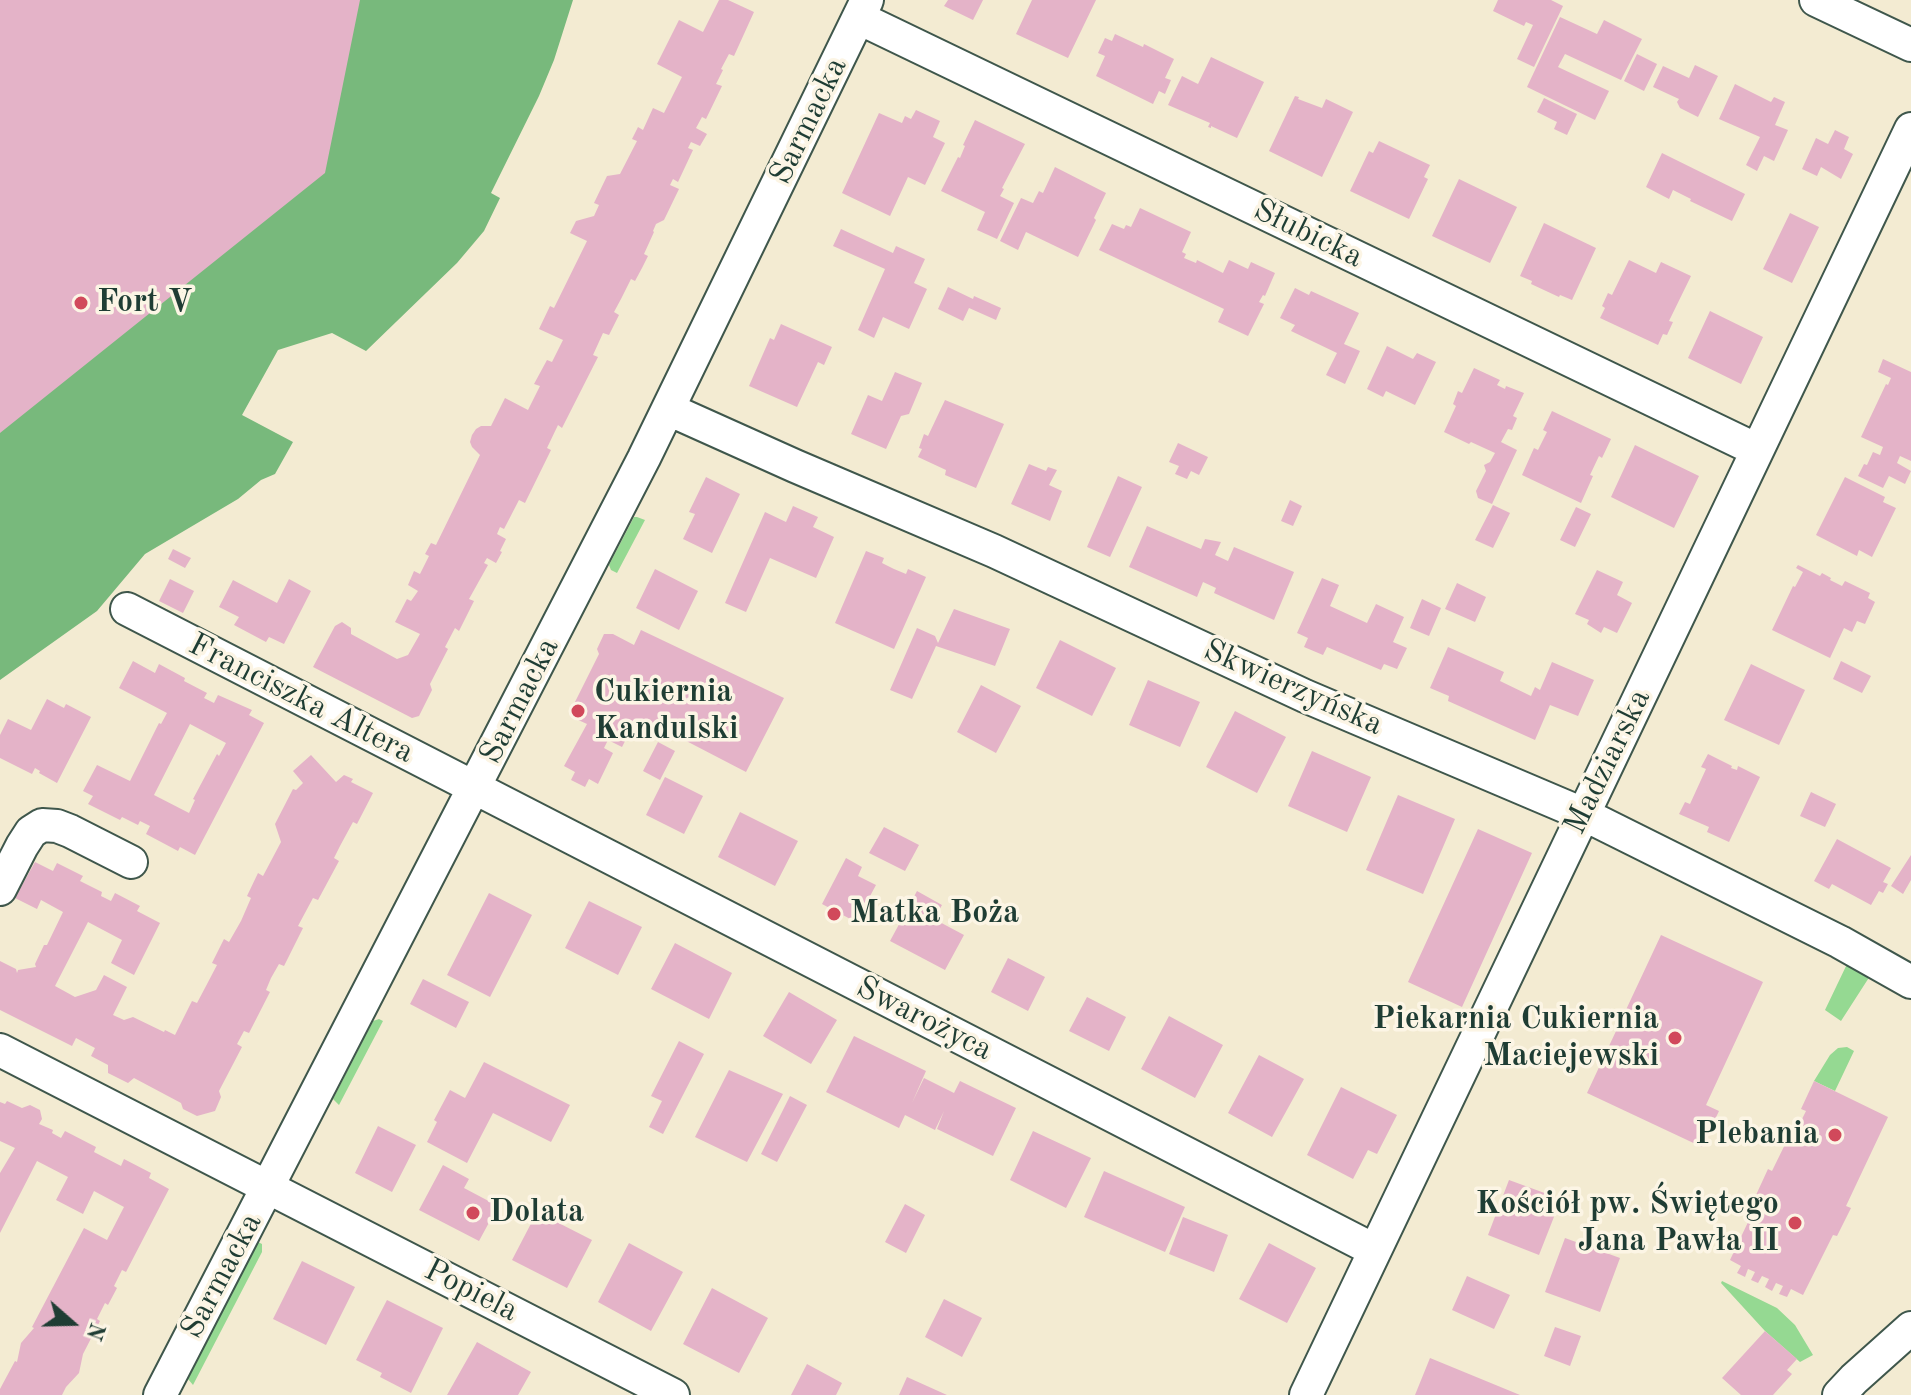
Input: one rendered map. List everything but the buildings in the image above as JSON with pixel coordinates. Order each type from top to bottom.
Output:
[{"type":"street","points":[[1816,0],[1911,45]]},
{"type":"street","name":"Sarmacka","points":[[160,1395],[668,409],[863,9]]},
{"type":"street","name":"Słubicka","points":[[863,9],[1757,450]]},
{"type":"street","name":"Madziarska","points":[[1306,1395],[1911,129]]},
{"type":"street","name":"Skwierzyńska","points":[[668,409],[994,551],[1305,696],[1583,814],[1840,942],[1911,982]]},
{"type":"street","name":"Franciszka Altera","points":[[127,609],[474,788]]},
{"type":"street","name":"Swarożyca","points":[[474,788],[1374,1250]]},
{"type":"street","points":[[0,889],[31,832],[42,825],[70,831],[131,862]]},
{"type":"street","name":"Popiela","points":[[0,1050],[673,1395]]},
{"type":"street","points":[[1853,1390],[1911,1328]]},
{"type":"green space","points":[[0,0],[573,0],[539,96],[491,193],[500,198],[484,231],[457,263],[366,351],[332,333],[278,350],[242,415],[293,442],[275,474],[145,554],[97,611],[0,680]]},
{"type":"green space","points":[[634,517],[645,520],[617,573],[609,565]]},
{"type":"green space","points":[[1848,962],[1870,976],[1841,1021],[1825,1010]]},
{"type":"green space","points":[[373,1021],[383,1021],[339,1105],[333,1099]]},
{"type":"green space","points":[[1847,1047],[1854,1051],[1835,1091],[1814,1081],[1830,1055],[1838,1048]]},
{"type":"green space","points":[[258,1242],[262,1244],[262,1252],[193,1385],[188,1379]]},
{"type":"green space","points":[[1722,1281],[1777,1308],[1795,1325],[1813,1355],[1800,1362],[1765,1331]]},
{"type":"place","name":"Fort V","points":[[81,303]]},
{"type":"place","name":"Cukiernia Kandulski","points":[[578,711]]},
{"type":"place","name":"Matka Boża","points":[[834,914]]},
{"type":"place","name":"Piekarnia Cukiernia Maciejewski","points":[[1675,1038]]},
{"type":"place","name":"Plebania","points":[[1835,1135]]},
{"type":"place","name":"Dolata","points":[[473,1213]]},
{"type":"place","name":"Kościół pw. Świętego Jana Pawła II","points":[[1795,1223]]}]
